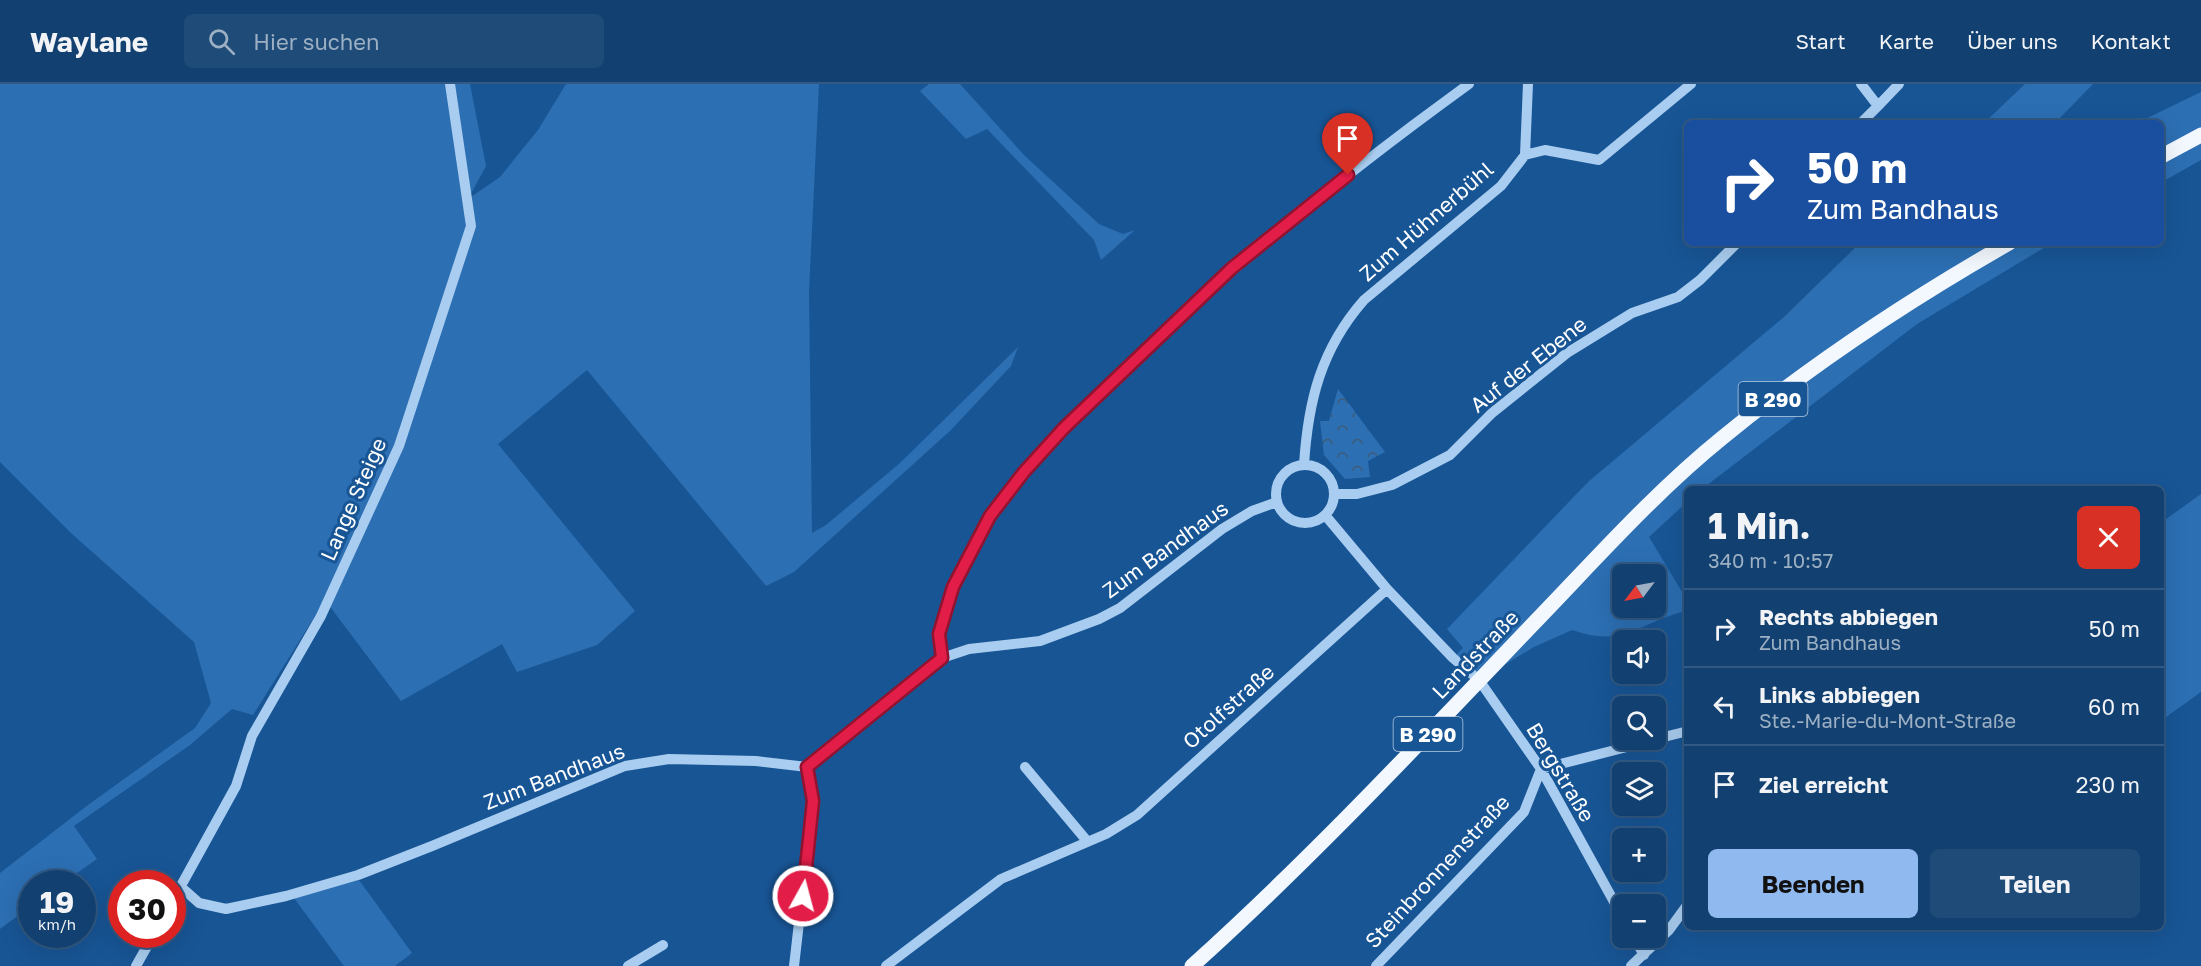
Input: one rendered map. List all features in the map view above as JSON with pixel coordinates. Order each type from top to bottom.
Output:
[{"type":"main road","points":[[2164,155],[2201,135]]},
{"type":"main road","name":"Landstraße","points":[[1192,966],[1268,898],[1335,831],[1658,494],[1722,438],[1789,387],[1896,312],[2004,246]]},
{"type":"street","name":"Lange Steige","points":[[186,878],[236,786],[252,736],[321,616],[399,446],[471,226],[450,84]]},
{"type":"street","points":[[942,658],[939,634],[953,587],[990,516],[1024,472],[1064,428],[1232,268],[1381,148],[1469,84]]},
{"type":"street","points":[[1528,84],[1525,155],[1545,150],[1599,160],[1691,84]]},
{"type":"street","points":[[1861,84],[1878,106]]},
{"type":"street","points":[[1864,120],[1899,84]]},
{"type":"street","name":"Zum Hühnerbühl","points":[[1304,465],[1313,395],[1322,366],[1346,320],[1364,300],[1501,186],[1525,155]]},
{"type":"street","name":"Auf der Ebene","points":[[1334,494],[1357,494],[1392,485],[1450,455],[1492,413],[1567,353],[1632,313],[1678,297],[1700,280],[1734,246]]},
{"type":"street","points":[[1304,465],[1325,473],[1334,494],[1325,515],[1317,520],[1298,522],[1281,511],[1276,494],[1281,477],[1287,471],[1304,465]]},
{"type":"street","name":"Zum Bandhaus","points":[[186,891],[199,903],[226,909],[286,896],[358,874],[432,846],[625,766],[669,759],[756,761],[807,767],[942,658],[969,649],[1040,641],[1099,620],[1120,608],[1222,529],[1252,511],[1277,502]]},
{"type":"street","points":[[1325,515],[1387,589],[1453,658],[1479,680]]},
{"type":"street","name":"Otolfstraße","points":[[886,966],[1001,879],[1106,834],[1137,815],[1387,589]]},
{"type":"street","name":"Bergstraße","points":[[1479,680],[1541,769],[1612,898]]},
{"type":"street","points":[[1666,736],[1684,732]]},
{"type":"street","points":[[1541,769],[1613,750]]},
{"type":"street","points":[[795,966],[813,801],[807,767]]},
{"type":"street","points":[[1025,767],[1087,841]]},
{"type":"street","name":"Steinbronnenstraße","points":[[1376,966],[1524,812],[1541,769]]},
{"type":"street","points":[[1631,966],[1669,930],[1684,909]]},
{"type":"street","points":[[628,966],[663,945]]},
{"type":"street","points":[[136,966],[146,948]]},
{"type":"street","points":[[1640,948],[1644,955]]},
{"type":"green space","points":[[0,84],[470,84],[486,166],[468,199],[500,177],[538,130],[566,84],[819,84],[809,292],[812,533],[826,525],[900,463],[1018,347],[1011,366],[951,430],[794,572],[766,586],[587,370],[498,444],[635,611],[597,645],[517,672],[502,644],[401,701],[325,600],[253,715],[232,709],[190,745],[74,826],[97,859],[81,870],[18,870],[18,916],[0,929],[0,873],[88,805],[195,728],[211,703],[194,642],[72,534],[0,462]]},
{"type":"green space","points":[[929,84],[960,84],[1025,156],[1099,224],[1123,234],[1135,230],[1101,260],[1094,240],[987,129],[966,139],[920,91]]},
{"type":"green space","points":[[2025,84],[2093,84],[2058,120],[1987,120]]},
{"type":"green space","points":[[2201,92],[2201,160],[2164,181],[2164,120],[2143,120]]},
{"type":"green space","points":[[1857,246],[2047,246],[1917,324],[1706,486],[1684,486],[1684,505],[1649,537],[1665,564],[1612,564],[1612,618],[1664,618],[1635,630],[1612,630],[1612,636],[1591,635],[1572,630],[1534,647],[1479,680],[1453,658],[1463,648],[1447,629],[1588,482],[1784,317]]},
{"type":"green space","points":[[1338,389],[1385,452],[1368,461],[1370,477],[1345,479],[1324,455],[1320,421],[1329,421]]},
{"type":"green space","points":[[2201,494],[2201,692],[2164,719],[2164,521]]},
{"type":"green space","points":[[1666,565],[1684,595],[1684,612],[1666,617]]},
{"type":"green space","points":[[359,880],[412,953],[395,966],[344,966],[294,898]]},
{"type":"route","points":[[803,896],[813,801],[807,767],[942,658],[939,634],[953,587],[990,516],[1024,472],[1064,428],[1146,348],[1232,268],[1348,175]]}]
